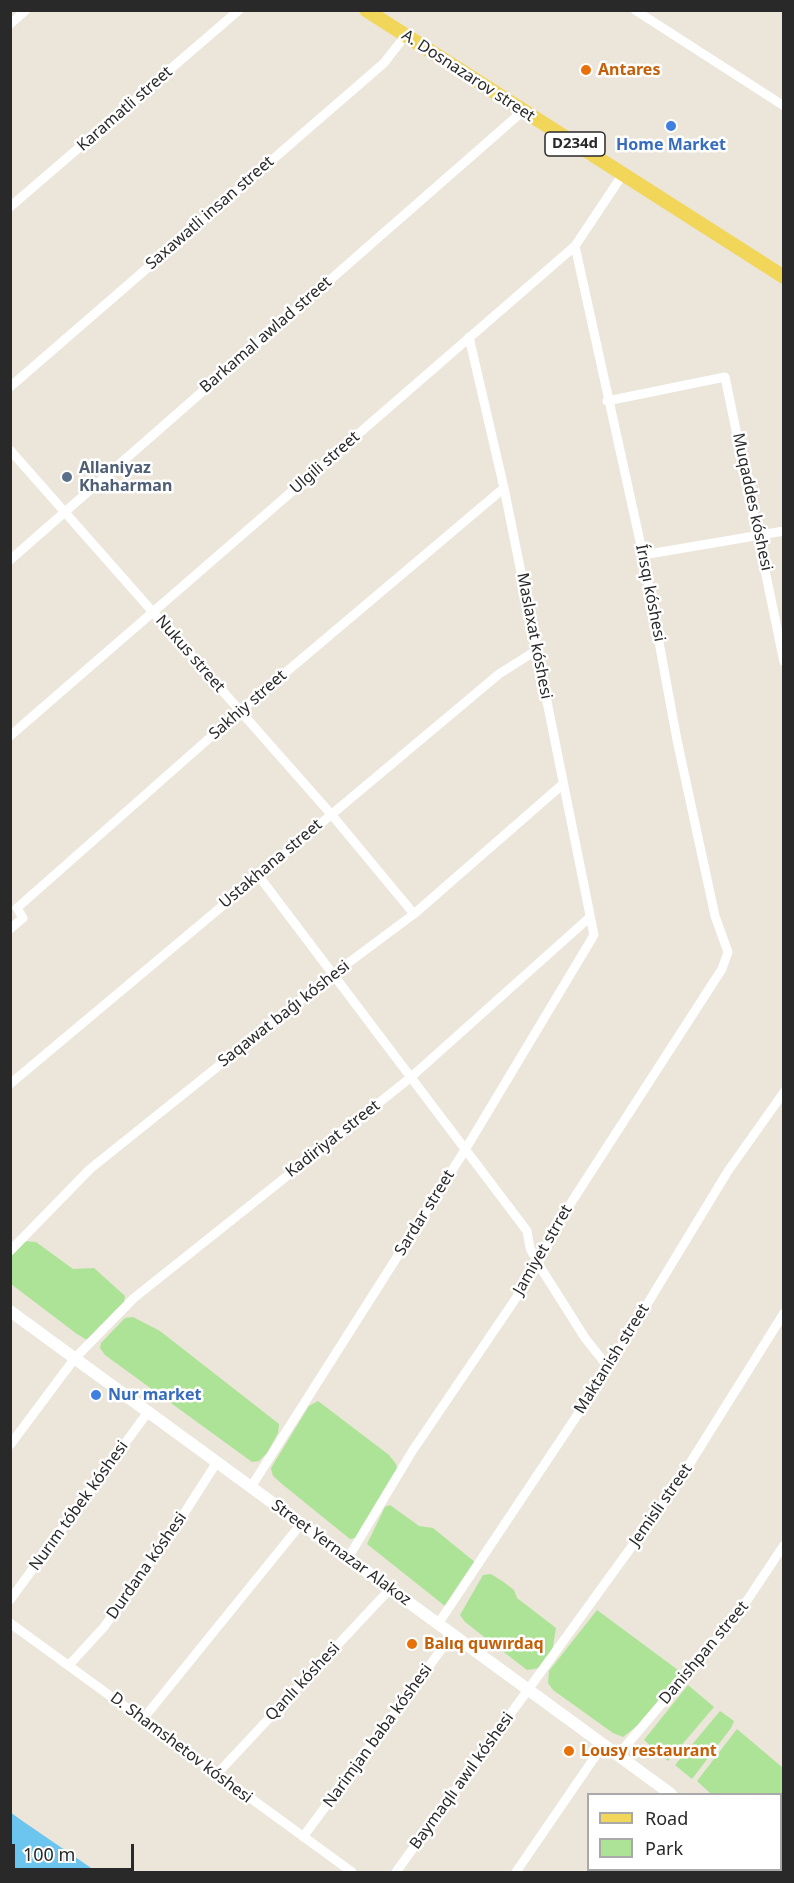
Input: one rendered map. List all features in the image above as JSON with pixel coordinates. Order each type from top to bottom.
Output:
[{"type":"main road","name":"A. Dosnazarov street","points":[[366,10],[783,277]]},
{"type":"main road","name":"Street Yernazar Alakoz","points":[[10,1311],[670,1793]]},
{"type":"street","points":[[10,24],[26,10]]},
{"type":"street","name":"Karamatli street","points":[[10,207],[239,10]]},
{"type":"street","points":[[635,10],[783,106]]},
{"type":"street","name":"Saxawatli insan street","points":[[10,387],[384,63],[405,36]]},
{"type":"street","name":"Barkamal awlad street","points":[[10,560],[523,111]]},
{"type":"street","name":"Ulgili street","points":[[10,736],[575,246],[622,174]]},
{"type":"street","name":"Írısqı kóshesi","points":[[575,246],[607,400],[643,555],[677,740],[715,916],[725,939]]},
{"type":"street","name":"Maslaxat kóshesi","points":[[469,337],[504,488],[594,935]]},
{"type":"street","name":"Muqaddes kóshesi","points":[[607,400],[725,377],[760,536],[783,662]]},
{"type":"street","name":"Nukus street","points":[[10,450],[331,813],[414,914]]},
{"type":"street","name":"Sakhiy street","points":[[10,929],[23,918],[17,908],[240,711],[504,488]]},
{"type":"street","points":[[643,555],[783,531]]},
{"type":"street","name":"Ustakhana street","points":[[10,1084],[499,674],[537,650]]},
{"type":"street","name":"Saqawat baǵı kóshesi","points":[[10,1251],[90,1169],[332,975],[414,914],[563,784]]},
{"type":"street","points":[[258,875],[527,1231],[530,1248],[537,1262],[585,1338],[608,1367]]},
{"type":"street","name":"Kadiriyat street","points":[[10,1445],[75,1358],[134,1298],[410,1078],[590,917]]},
{"type":"street","name":"Sardar street","points":[[251,1487],[465,1150],[594,935]]},
{"type":"street","name":"Jamiyet strret","points":[[348,1558],[413,1450],[531,1276],[567,1209],[722,969],[728,952],[725,939]]},
{"type":"street","name":"Maktanish street","points":[[438,1624],[608,1367],[728,1171],[783,1092]]},
{"type":"street","name":"Jemisli street","points":[[527,1690],[677,1484],[783,1313]]},
{"type":"street","name":"Nurım tóbek kóshesi","points":[[10,1600],[148,1412]]},
{"type":"street","name":"Durdana kóshesi","points":[[70,1664],[104,1627],[178,1523],[217,1462]]},
{"type":"street","points":[[143,1719],[301,1524]]},
{"type":"street","name":"Danishpan street","points":[[618,1755],[738,1614],[783,1545]]},
{"type":"street","name":"Qanlı kóshesi","points":[[216,1775],[390,1589]]},
{"type":"street","name":"D. Shamshetov kóshesi","points":[[10,1623],[70,1664],[216,1775],[352,1872]]},
{"type":"street","name":"Narimjan baba kóshesi","points":[[303,1837],[452,1635]]},
{"type":"street","name":"Baymaqlı awıl kóshesi","points":[[396,1872],[527,1690]]},
{"type":"street","points":[[516,1872],[603,1745]]},
{"type":"green space","points":[[23,1241],[36,1242],[73,1269],[94,1268],[125,1296],[124,1302],[87,1340],[77,1334],[11,1284],[10,1257]]},
{"type":"green space","points":[[133,1317],[160,1331],[279,1424],[278,1433],[267,1453],[259,1461],[252,1462],[105,1355],[100,1348],[101,1343],[125,1318]]},
{"type":"green space","points":[[318,1401],[389,1455],[396,1464],[398,1472],[356,1538],[350,1539],[273,1476],[271,1468],[309,1406]]},
{"type":"green space","points":[[390,1505],[419,1526],[433,1528],[476,1563],[445,1606],[367,1544],[385,1507]]},
{"type":"green space","points":[[491,1574],[514,1590],[517,1598],[556,1628],[552,1652],[540,1668],[527,1670],[465,1622],[460,1615],[483,1575]]},
{"type":"green space","points":[[597,1610],[682,1673],[638,1725],[623,1737],[613,1733],[553,1690],[548,1683],[549,1671]]},
{"type":"green space","points":[[688,1685],[714,1707],[668,1761],[644,1740]]},
{"type":"green space","points":[[720,1711],[734,1721],[692,1779],[675,1765]]},
{"type":"green space","points":[[737,1729],[783,1768],[784,1832],[782,1834],[782,1793],[710,1793],[697,1781]]},
{"type":"water","points":[[10,1812],[21,1820],[97,1872],[11,1872]]},
{"type":"place","name":"Antares","points":[[586,70]]},
{"type":"place","name":"Home Market","points":[[671,126]]},
{"type":"place","name":"Allaniyaz Khaharman","points":[[67,477]]},
{"type":"place","name":"Nur market","points":[[96,1395]]},
{"type":"place","name":"Balıq quwırdaq","points":[[412,1644]]},
{"type":"place","name":"Lousy restaurant","points":[[569,1751]]}]
